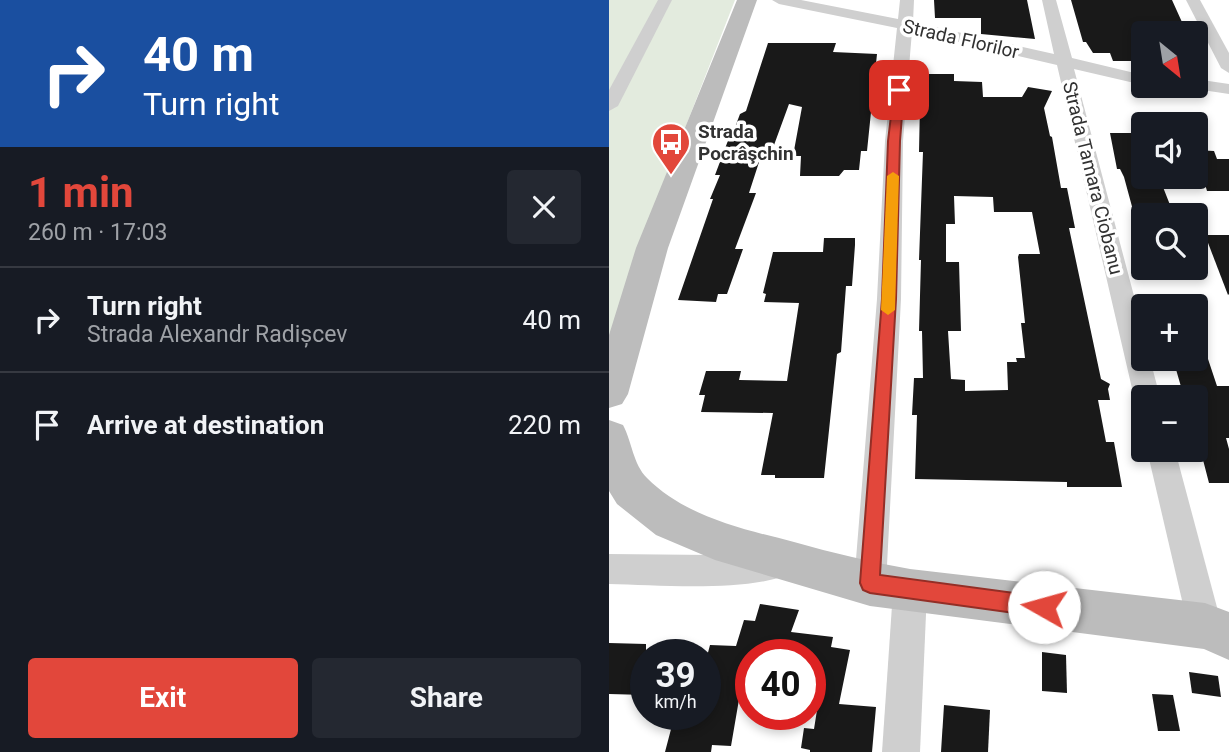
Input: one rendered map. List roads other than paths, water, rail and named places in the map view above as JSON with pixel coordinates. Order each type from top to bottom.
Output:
[{"type":"street","points":[[609,106],[666,0]]},
{"type":"street","points":[[609,394],[652,248],[747,0]]},
{"type":"street","name":"Strada Florilor","points":[[779,0],[907,25],[1131,77]]},
{"type":"street","points":[[901,752],[890,587],[889,299],[894,141],[907,25],[907,0]]},
{"type":"street","name":"Strada Tamara Ciobanu","points":[[1048,0],[1144,385]]},
{"type":"street","points":[[1193,0],[1229,68]]},
{"type":"street","points":[[1208,86],[1229,89]]},
{"type":"street","points":[[609,436],[618,470],[632,491],[671,521],[731,547],[890,587],[1217,631],[1165,462]]},
{"type":"street","points":[[609,569],[712,570],[788,563]]},
{"type":"place","name":"Strada Pocrâşchin","points":[[671,176]]}]
